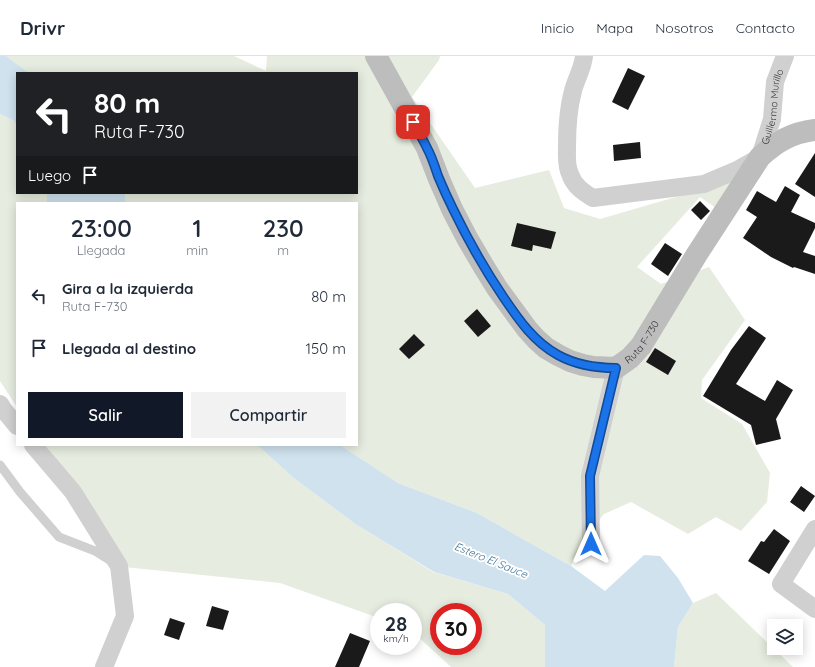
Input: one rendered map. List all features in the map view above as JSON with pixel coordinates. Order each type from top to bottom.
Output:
[{"type":"street","name":"Ruta F-730","points":[[376,56],[427,148],[452,209],[467,238],[497,288],[527,329],[546,348],[570,361],[594,367],[616,368],[630,358],[641,346],[697,254],[760,157],[781,140],[793,135],[815,130]]},
{"type":"street","points":[[584,56],[584,62],[572,93],[569,110],[567,166],[569,174],[574,182],[579,189],[586,194],[593,198],[704,184],[737,170],[760,157]]},
{"type":"street","name":"Guillermo Murillo","points":[[760,157],[772,119],[775,82],[785,56]]},
{"type":"street","points":[[591,544],[590,476],[616,368]]},
{"type":"street","points":[[0,404],[16,425]]},
{"type":"street","points":[[34,446],[73,492],[119,566],[125,616],[104,667]]},
{"type":"street","points":[[815,529],[781,584],[815,609]]},
{"type":"lane","points":[[0,465],[20,492],[59,537],[95,551],[119,566]]},
{"type":"shaded area","points":[[6,56],[234,56],[266,71],[267,56],[440,56],[439,60],[412,97],[475,188],[549,170],[564,208],[600,219],[741,178],[719,210],[700,197],[637,267],[661,284],[709,267],[745,320],[702,380],[701,398],[742,424],[770,473],[767,502],[741,531],[716,517],[688,534],[631,502],[604,514],[580,544],[571,566],[477,513],[398,483],[342,446],[358,446],[358,202],[126,202],[125,194],[358,194],[358,72],[28,72]]},
{"type":"shaded area","points":[[0,114],[13,120],[16,124],[16,194],[47,194],[47,202],[16,202],[16,405],[0,381]]},
{"type":"shaded area","points":[[46,446],[258,446],[295,479],[357,525],[433,572],[508,594],[545,625],[545,667],[451,667],[438,655],[482,655],[482,603],[430,603],[430,648],[422,640],[422,603],[370,603],[370,615],[280,583],[124,567],[72,481]]},
{"type":"shaded area","points":[[716,593],[767,642],[767,655],[781,655],[793,667],[674,667],[678,627],[693,603]]},
{"type":"water","points":[[0,56],[6,56],[28,72],[16,72],[16,124],[13,120],[0,114]]},
{"type":"water","points":[[47,194],[125,194],[126,202],[47,202]]},
{"type":"water","name":"Estero El Sauce","points":[[258,446],[342,446],[398,483],[477,513],[571,566],[605,591],[644,555],[660,556],[678,578],[693,603],[678,627],[674,667],[545,667],[545,625],[508,594],[434,572],[357,525],[295,479]]},
{"type":"building","points":[[628,68],[645,76],[628,110],[612,102]]},
{"type":"building","points":[[640,142],[641,158],[614,161],[613,145]]},
{"type":"building","points":[[815,153],[815,197],[795,184]]},
{"type":"building","points":[[785,186],[800,195],[791,212],[815,223],[815,228],[803,252],[815,256],[815,274],[794,267],[793,268],[771,257],[743,238],[757,217],[746,210],[757,191],[776,202]]},
{"type":"building","points":[[700,201],[710,211],[701,220],[691,210]]},
{"type":"building","points":[[517,223],[556,232],[551,249],[533,245],[532,251],[511,246]]},
{"type":"building","points":[[665,243],[682,254],[668,276],[651,264]]},
{"type":"building","points":[[477,309],[491,326],[478,337],[464,321]]},
{"type":"building","points":[[749,326],[766,338],[736,384],[765,401],[777,380],[793,390],[776,419],[781,439],[756,445],[751,425],[703,396],[731,350]]},
{"type":"building","points":[[414,334],[425,345],[409,359],[399,349]]},
{"type":"building","points":[[655,348],[676,361],[668,375],[646,362]]},
{"type":"building","points":[[801,486],[815,496],[804,512],[790,502]]},
{"type":"building","points":[[774,529],[790,541],[769,574],[748,561],[761,541],[764,542]]},
{"type":"building","points":[[212,606],[229,611],[223,630],[206,626]]},
{"type":"building","points":[[170,618],[185,623],[179,640],[164,635]]},
{"type":"building","points":[[350,633],[370,641],[359,667],[335,667]]},
{"type":"route","points":[[413,122],[427,148],[452,209],[467,238],[497,288],[527,329],[546,348],[570,361],[594,367],[616,368],[590,476],[591,544]]}]
